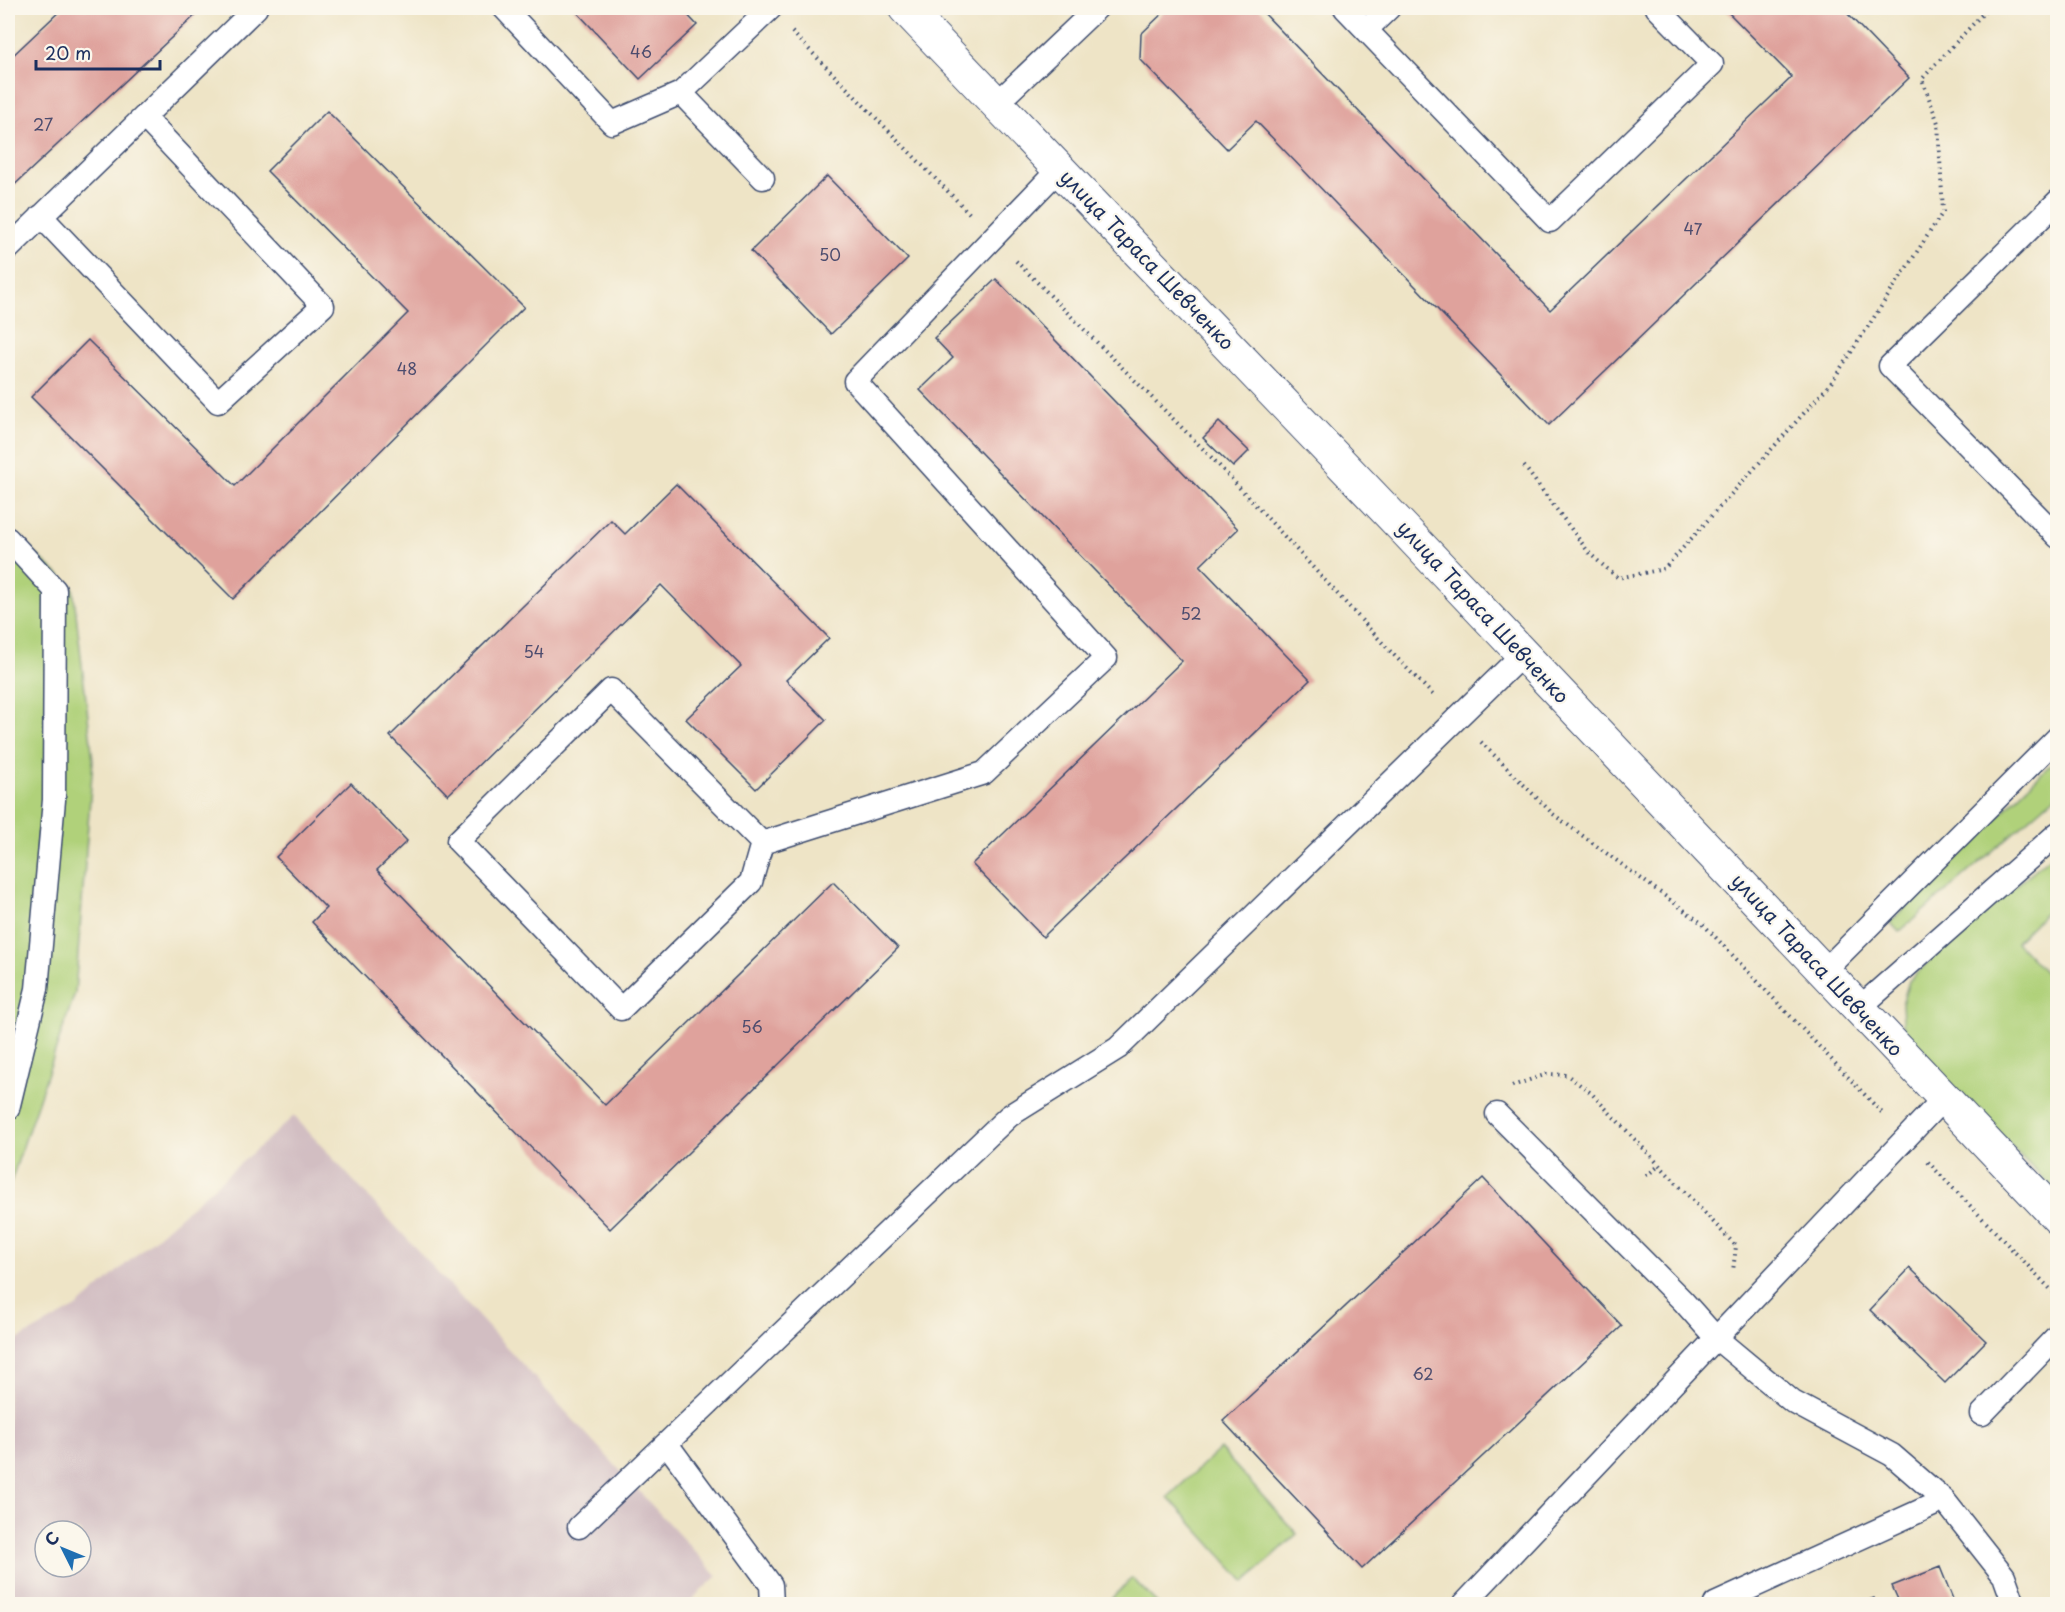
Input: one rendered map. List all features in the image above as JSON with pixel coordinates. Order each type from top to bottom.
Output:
[{"type":"main road","name":"улица Тараса Шевченко","points":[[905,8],[1060,168],[2058,1218]]},
{"type":"lane","points":[[8,249],[256,8]]},
{"type":"lane","points":[[504,8],[612,123],[681,93],[770,8]]},
{"type":"lane","points":[[997,103],[1097,8]]},
{"type":"lane","points":[[1345,8],[1550,221],[1712,64],[1657,8]]},
{"type":"lane","points":[[1366,30],[1389,8]]},
{"type":"lane","points":[[681,93],[763,178]]},
{"type":"lane","points":[[41,216],[218,402],[323,306],[144,117]]},
{"type":"lane","points":[[762,843],[984,774],[1106,658],[855,381],[1060,168]]},
{"type":"lane","points":[[2058,201],[1890,366],[2058,537]]},
{"type":"lane","points":[[8,538],[55,590],[54,800],[37,989],[8,1109]]},
{"type":"lane","points":[[579,1527],[1009,1116],[1118,1048],[1523,654]]},
{"type":"lane","points":[[611,690],[762,843],[751,882],[621,1009],[458,841],[611,690]]},
{"type":"lane","points":[[1823,972],[2058,737]]},
{"type":"lane","points":[[1858,1009],[2058,832]]},
{"type":"lane","points":[[1464,1605],[1943,1099]]},
{"type":"lane","points":[[1497,1114],[1683,1301],[1716,1338],[1793,1402],[1892,1455],[1944,1500],[2004,1576],[2014,1605]]},
{"type":"lane","points":[[1982,1414],[2058,1335]]},
{"type":"lane","points":[[667,1444],[771,1585],[772,1605]]},
{"type":"lane","points":[[1715,1605],[1944,1500]]},
{"type":"path","points":[[770,8],[993,238],[1213,459],[1390,651],[1456,718],[1553,814],[1703,924],[2058,1297]]},
{"type":"path","points":[[1524,466],[1590,554],[1618,578],[1664,569],[1831,383],[1942,212],[1938,123],[1922,79],[1988,8]]},
{"type":"path","points":[[1509,1087],[1547,1074],[1567,1076],[1591,1093],[1736,1246],[1733,1274]]},
{"type":"path","points":[[1646,1176],[1660,1165]]},
{"type":"shaded area","points":[[294,1116],[717,1576],[687,1604],[8,1604],[8,1345],[77,1307]]},
{"type":"green space","points":[[8,529],[73,587],[93,760],[75,993],[8,1190]]},
{"type":"green space","points":[[2057,758],[2057,795],[1899,932],[1890,922]]},
{"type":"green space","points":[[2057,851],[2057,901],[2016,942],[2057,985],[2057,1193],[1904,1038],[1902,1004],[1909,981],[1942,948]]},
{"type":"green space","points":[[1220,1449],[1297,1534],[1245,1582],[1168,1497]]},
{"type":"green space","points":[[1132,1578],[1158,1604],[1106,1604]]},
{"type":"building","points":[[63,8],[203,8],[8,191],[8,60]]},
{"type":"building","points":[[573,8],[681,8],[697,25],[640,79]]},
{"type":"building","points":[[1168,8],[1259,8],[1550,310],[1792,77],[1724,8],[1842,8],[1909,78],[1549,425],[1256,121],[1227,149],[1140,59],[1141,34]]},
{"type":"building","points":[[327,111],[524,307],[233,599],[31,397],[88,340],[235,486],[408,313],[267,171]]},
{"type":"building","points":[[827,176],[908,259],[831,334],[751,251]]},
{"type":"building","points":[[996,279],[1238,529],[1200,566],[1310,680],[1043,937],[972,864],[1182,661],[920,390],[953,358],[934,338]]},
{"type":"building","points":[[1219,422],[1249,451],[1233,467],[1203,438]]},
{"type":"building","points":[[676,484],[829,638],[786,680],[826,720],[756,789],[686,719],[741,666],[661,585],[448,795],[390,736],[611,520],[625,534]]},
{"type":"building","points":[[351,783],[407,841],[377,870],[605,1105],[833,882],[898,948],[610,1229],[312,922],[326,908],[276,857]]},
{"type":"building","points":[[1483,1178],[1622,1326],[1362,1569],[1223,1421]]},
{"type":"building","points":[[1910,1268],[1986,1341],[1945,1383],[1870,1310]]},
{"type":"building","points":[[1940,1567],[1955,1604],[1900,1604],[1892,1586]]},
{"type":"building","points":[[1874,1598],[1877,1604],[1858,1604]]}]
